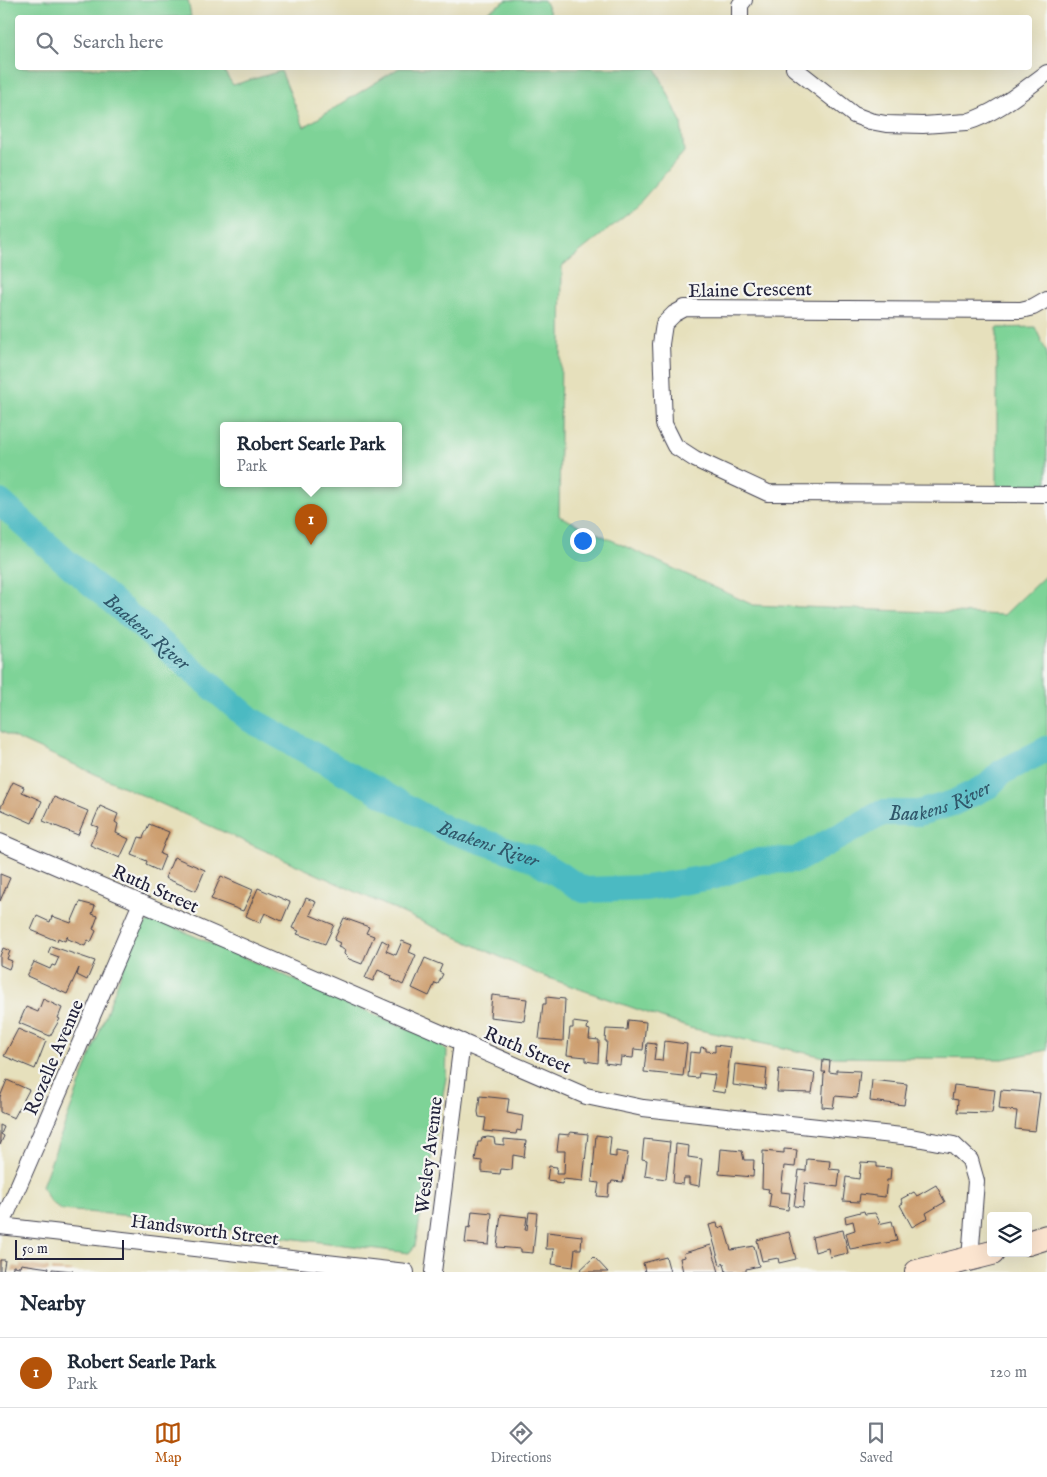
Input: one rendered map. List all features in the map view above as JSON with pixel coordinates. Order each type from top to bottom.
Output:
[{"type":"street","points":[[797,70],[854,115],[886,124],[967,122],[992,112],[1047,73]]},
{"type":"street","name":"Elaine Crescent","points":[[1047,299],[1033,307],[1021,310],[685,308],[674,314],[664,324],[661,344],[664,424],[675,446],[694,459],[768,493],[1047,494]]},
{"type":"street","name":"Ruth Street","points":[[0,842],[586,1096],[612,1103],[912,1138],[954,1145],[970,1160],[976,1180],[981,1256]]},
{"type":"street","name":"Rozelle Avenue","points":[[0,1226],[141,903]]},
{"type":"street","name":"Wesley Avenue","points":[[433,1272],[462,1042]]},
{"type":"street","name":"Handsworth Street","points":[[0,1226],[406,1272]]},
{"type":"street","points":[[1032,1242],[1047,1237]]},
{"type":"street","points":[[917,1272],[981,1256]]},
{"type":"green space","points":[[0,0],[188,0],[191,15],[15,15],[15,70],[223,70],[233,85],[281,71],[304,127],[396,70],[657,70],[681,122],[684,152],[634,209],[562,266],[559,516],[753,605],[1004,615],[1047,574],[1047,1050],[1003,1059],[825,1057],[690,1028],[540,975],[0,731]]},
{"type":"green space","points":[[507,0],[544,0],[551,15],[482,15]]},
{"type":"green space","points":[[1035,327],[1047,353],[1047,485],[997,487],[997,328]]},
{"type":"green space","points":[[148,922],[162,922],[438,1042],[447,1051],[446,1078],[415,1246],[409,1253],[133,1216],[61,1210],[49,1200],[42,1186],[136,933]]},
{"type":"building","points":[[13,782],[24,787],[22,792],[42,801],[32,823],[0,809]]},
{"type":"building","points":[[54,797],[88,811],[78,835],[43,821]]},
{"type":"building","points":[[100,806],[118,814],[115,822],[118,824],[116,833],[129,839],[120,858],[90,845],[98,827],[92,825]]},
{"type":"building","points":[[149,824],[169,832],[160,854],[165,856],[159,871],[146,865],[147,861],[132,855],[139,837],[143,838]]},
{"type":"building","points":[[174,857],[205,870],[196,891],[165,878]]},
{"type":"building","points":[[0,874],[10,878],[0,901]]},
{"type":"building","points":[[221,876],[253,890],[243,911],[211,899]]},
{"type":"building","points":[[258,888],[290,902],[282,921],[265,913],[260,923],[246,916]]},
{"type":"building","points":[[306,898],[316,902],[310,915],[334,925],[325,944],[297,934],[299,931],[292,928]]},
{"type":"building","points":[[80,902],[95,906],[92,914],[98,916],[93,929],[96,931],[91,942],[88,940],[85,946],[68,939],[67,936],[65,941],[58,938],[57,941],[31,930],[37,916],[50,922],[52,916],[71,923]]},
{"type":"building","points":[[344,918],[369,927],[366,933],[374,936],[362,964],[349,959],[344,954],[345,950],[338,947],[340,943],[334,940]]},
{"type":"building","points":[[382,940],[389,944],[386,951],[396,955],[402,941],[412,945],[409,952],[416,955],[403,985],[391,979],[392,976],[378,970],[373,981],[365,978]]},
{"type":"building","points":[[51,946],[95,961],[87,980],[77,975],[79,968],[67,994],[27,976],[34,962],[50,969],[52,965],[55,966],[59,957],[48,953]]},
{"type":"building","points":[[3,948],[10,951],[7,959],[12,961],[9,969],[0,965],[0,956]]},
{"type":"building","points":[[425,958],[442,965],[439,972],[443,974],[438,984],[435,983],[429,996],[412,988]]},
{"type":"building","points":[[492,995],[527,999],[524,1021],[490,1017]]},
{"type":"building","points":[[546,997],[565,999],[563,1041],[539,1039],[543,1004],[546,1004]]},
{"type":"building","points":[[43,999],[62,1008],[58,1018],[60,1019],[50,1036],[19,1023],[26,1007],[38,1012]]},
{"type":"building","points":[[628,1020],[646,1022],[643,1050],[634,1049],[633,1058],[621,1057],[620,1065],[605,1063],[606,1029],[627,1030]]},
{"type":"building","points":[[573,1022],[588,1024],[587,1029],[590,1030],[589,1039],[599,1040],[598,1063],[586,1061],[586,1057],[567,1055],[570,1028],[573,1028]]},
{"type":"building","points":[[18,1029],[46,1041],[35,1069],[4,1056]]},
{"type":"building","points":[[664,1041],[687,1044],[683,1076],[644,1072],[647,1043],[656,1044],[654,1060],[662,1061]]},
{"type":"building","points":[[715,1045],[731,1047],[725,1093],[712,1091],[715,1075],[699,1073],[698,1078],[688,1077],[690,1052],[700,1053],[701,1047],[706,1048],[706,1051],[715,1052]]},
{"type":"building","points":[[823,1060],[830,1061],[829,1072],[836,1073],[836,1070],[860,1071],[857,1098],[835,1096],[833,1108],[822,1107],[824,1074],[826,1072],[822,1072]]},
{"type":"building","points":[[735,1064],[767,1068],[765,1089],[733,1085]]},
{"type":"building","points":[[779,1069],[815,1073],[812,1093],[777,1092]]},
{"type":"building","points":[[7,1080],[29,1090],[14,1118],[0,1112],[0,1097]]},
{"type":"building","points":[[872,1080],[907,1084],[904,1105],[870,1101]]},
{"type":"building","points":[[954,1085],[995,1090],[992,1113],[957,1112],[958,1100],[952,1099]]},
{"type":"building","points":[[1001,1090],[1040,1093],[1035,1131],[1015,1129],[1017,1111],[999,1109]]},
{"type":"building","points":[[480,1096],[509,1099],[507,1113],[523,1116],[521,1131],[517,1130],[516,1134],[484,1131],[486,1118],[479,1117],[478,1112]]},
{"type":"building","points":[[0,1125],[4,1127],[1,1134],[4,1136],[0,1145]]},
{"type":"building","points":[[570,1132],[588,1134],[583,1181],[563,1179],[562,1184],[547,1180],[549,1166],[557,1167],[556,1174],[564,1174],[565,1151],[557,1151],[559,1134],[570,1135]]},
{"type":"building","points":[[596,1135],[611,1137],[609,1156],[616,1157],[616,1151],[628,1153],[623,1182],[612,1181],[609,1184],[608,1197],[597,1196],[599,1183],[592,1182]]},
{"type":"building","points":[[482,1138],[494,1138],[495,1144],[504,1145],[504,1139],[526,1141],[524,1157],[513,1155],[512,1170],[501,1169],[500,1174],[482,1172],[482,1161],[475,1160],[478,1142],[481,1142]]},
{"type":"building","points":[[644,1139],[670,1142],[666,1179],[645,1176],[647,1160],[642,1159]]},
{"type":"building","points":[[676,1144],[689,1146],[688,1157],[702,1159],[699,1186],[689,1184],[689,1178],[684,1178],[683,1184],[673,1183]]},
{"type":"building","points":[[721,1149],[742,1151],[744,1160],[754,1160],[753,1177],[719,1174]]},
{"type":"building","points":[[784,1149],[797,1150],[795,1167],[784,1166],[781,1192],[790,1193],[788,1210],[769,1207],[771,1193],[768,1192],[769,1189],[762,1188],[763,1151],[784,1153]]},
{"type":"building","points":[[807,1159],[830,1161],[829,1169],[840,1170],[838,1187],[805,1183],[803,1207],[794,1206],[799,1170],[806,1171]]},
{"type":"building","points":[[861,1162],[877,1163],[877,1167],[891,1168],[885,1197],[860,1194],[859,1202],[843,1201],[846,1177],[859,1179]]},
{"type":"building","points":[[936,1185],[945,1202],[926,1213],[928,1218],[912,1227],[900,1205],[903,1203],[901,1199],[914,1192],[917,1196]]},
{"type":"building","points":[[472,1211],[492,1213],[489,1245],[465,1243],[467,1227],[470,1228]]},
{"type":"building","points":[[864,1211],[865,1214],[875,1213],[880,1222],[878,1224],[892,1221],[897,1241],[850,1249],[846,1233],[855,1230],[853,1221],[846,1223],[845,1216]]},
{"type":"building","points":[[529,1212],[537,1213],[533,1253],[521,1252],[521,1249],[497,1247],[501,1214],[527,1217],[525,1230],[527,1230]]},
{"type":"building","points":[[717,1223],[718,1228],[724,1226],[731,1250],[754,1246],[759,1266],[746,1269],[746,1272],[726,1272],[724,1263],[720,1265],[709,1225]]},
{"type":"building","points":[[843,1230],[848,1253],[830,1257],[828,1248],[815,1252],[812,1237]]},
{"type":"building","points":[[547,1232],[582,1236],[581,1249],[575,1249],[573,1267],[552,1264],[554,1249],[546,1249]]},
{"type":"building","points":[[789,1232],[796,1259],[779,1263],[778,1258],[762,1261],[757,1240]]},
{"type":"building","points":[[711,1245],[719,1272],[683,1272],[680,1258],[685,1257],[684,1253]]},
{"type":"building","points":[[594,1257],[608,1272],[578,1272]]},
{"type":"building","points":[[666,1257],[670,1272],[645,1272],[643,1263]]},
{"type":"building","points":[[0,1260],[5,1260],[3,1272],[0,1272]]},
{"type":"building","points":[[21,1264],[49,1268],[48,1272],[12,1272],[13,1266],[20,1267]]},
{"type":"building","points":[[52,1269],[73,1271],[52,1272]]},
{"type":"waterway","name":"Baakens River","points":[[0,502],[64,560],[251,720],[446,829],[534,859],[584,890],[646,888],[712,877],[759,861],[796,860],[882,813],[919,813],[953,803],[988,786],[1002,772],[1047,749]]},
{"type":"place","name":"Robert Searle Park","points":[[311,545]]}]
